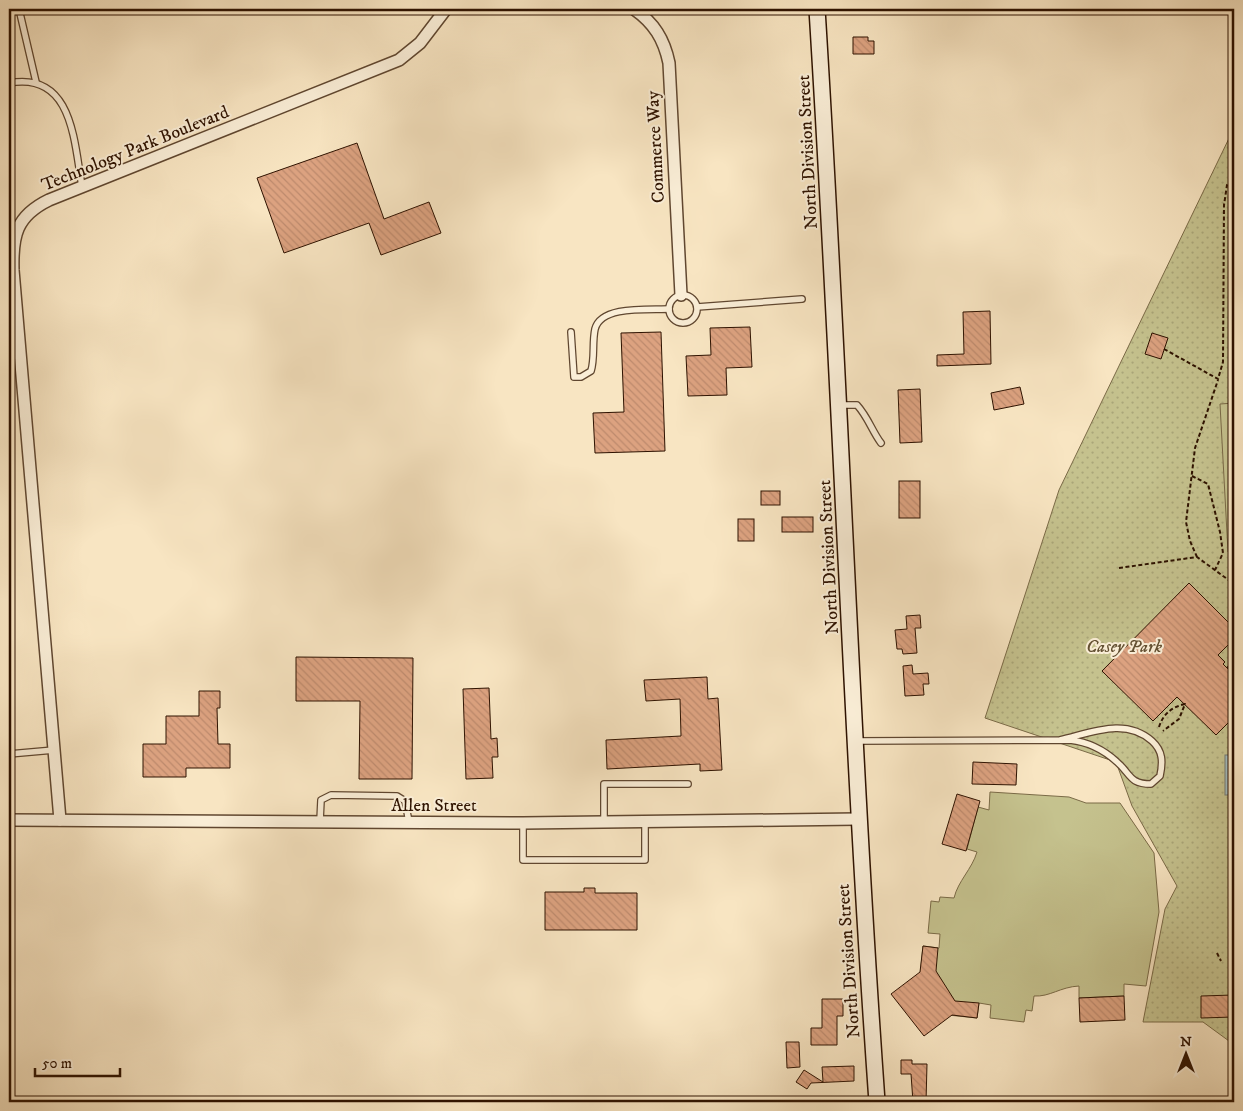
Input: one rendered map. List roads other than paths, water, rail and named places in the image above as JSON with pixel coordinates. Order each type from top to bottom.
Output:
[{"type":"street","name":"Technology Park Boulevard","points":[[60,820],[12,285],[12,248],[23,219],[40,205],[82,187],[391,65],[414,49],[446,9]]},
{"type":"street","name":"Commerce Way","points":[[634,9],[651,23],[661,36],[669,63],[681,295]]},
{"type":"street","name":"North Division Street","points":[[818,9],[848,579],[858,819],[876,1102]]},
{"type":"street","name":"Allen Street","points":[[9,820],[523,823],[858,819]]},
{"type":"lane","points":[[18,9],[36,82]]},
{"type":"lane","points":[[9,83],[22,81],[36,82],[54,93],[66,108],[82,187]]},
{"type":"lane","points":[[681,295],[690,297],[697,307],[696,317],[684,324],[671,318],[669,309],[672,300],[681,295]]},
{"type":"lane","points":[[697,307],[802,299]]},
{"type":"lane","points":[[571,332],[574,377],[581,377],[591,371],[596,326],[604,316],[614,312],[669,309]]},
{"type":"lane","points":[[838,405],[857,405],[866,414],[874,434],[881,443]]},
{"type":"lane","points":[[854,741],[1079,741],[1103,751],[1116,762],[1128,777],[1140,784],[1152,784],[1160,776],[1162,755],[1155,744],[1143,733],[1132,729],[1117,727],[1060,740]]},
{"type":"lane","points":[[9,754],[54,750]]},
{"type":"lane","points":[[604,822],[604,784],[688,784]]},
{"type":"lane","points":[[320,821],[321,800],[331,796],[397,796],[406,801],[409,822]]},
{"type":"lane","points":[[523,823],[523,860],[645,860],[645,822]]},
{"type":"water","points":[[1225,755],[1234,755],[1234,795],[1225,795]]},
{"type":"park label","name":"Casey Park","points":[[1124,646]]}]
